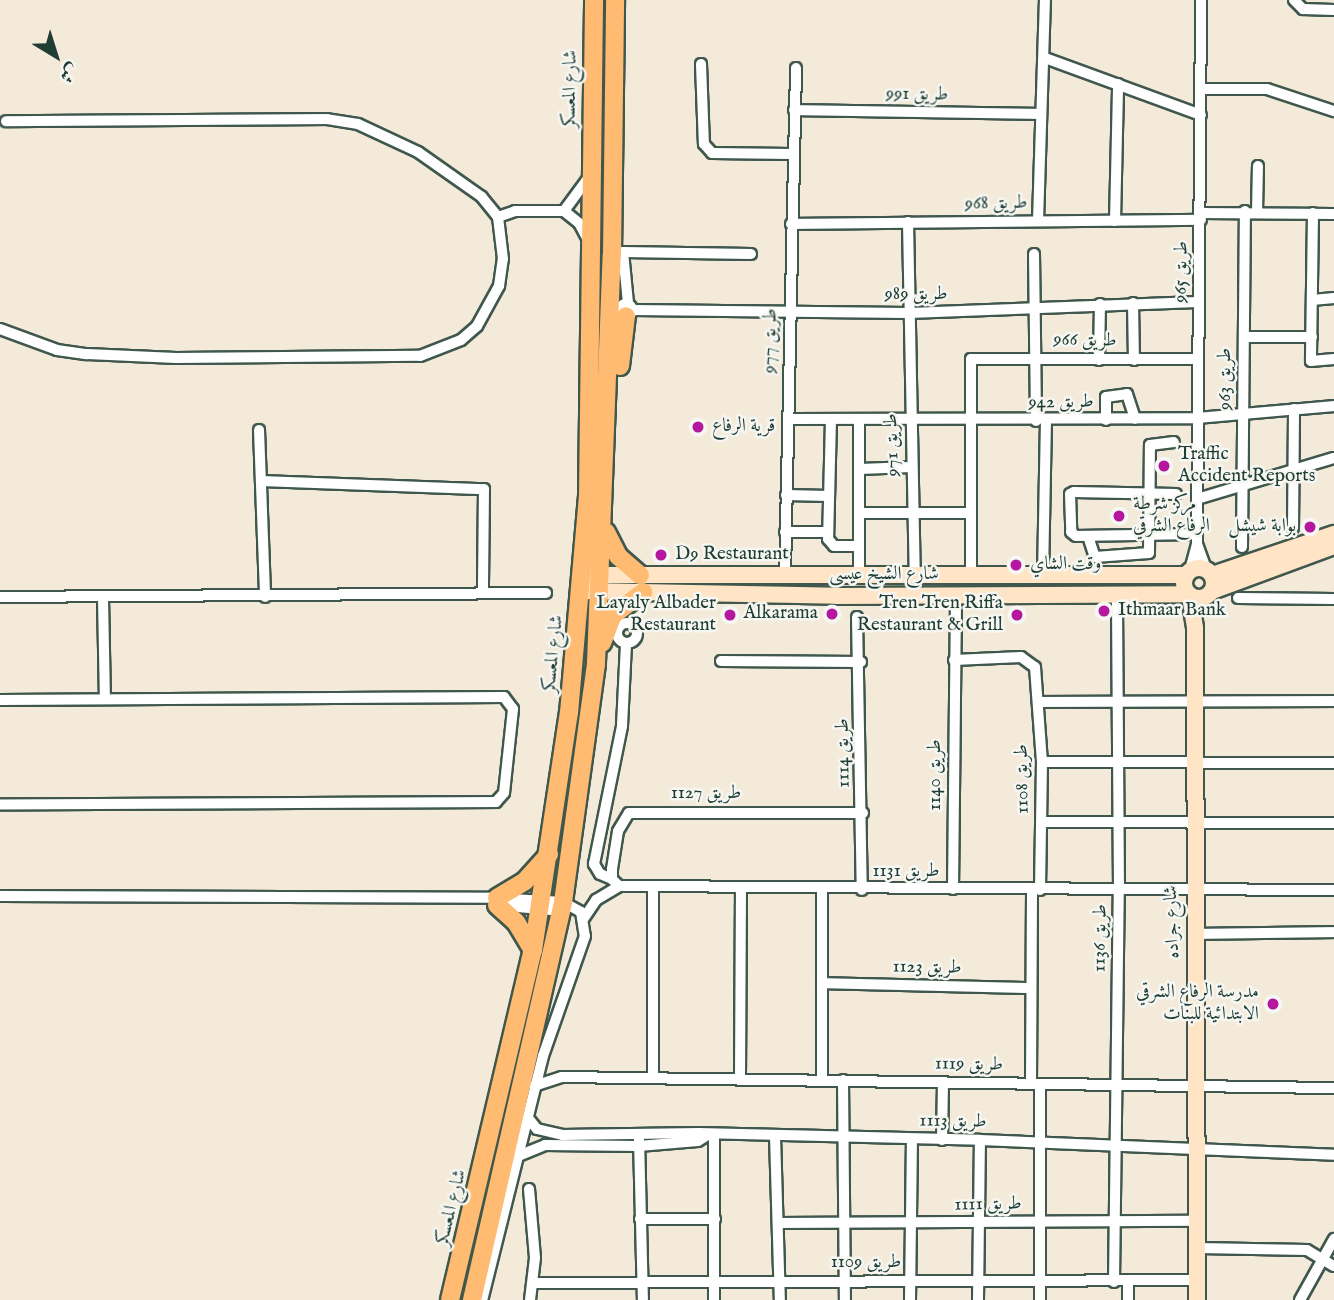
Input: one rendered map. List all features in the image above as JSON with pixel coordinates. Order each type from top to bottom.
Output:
[{"type":"main road","name":"شارع المعسكر","points":[[450,1300],[533,950],[551,851],[582,583],[589,483],[593,0]]},
{"type":"main road","name":"شارع المعسكر","points":[[472,1300],[563,907],[596,663],[604,527],[615,0]]},
{"type":"main road","points":[[607,398],[620,370],[628,308],[611,277]]},
{"type":"main road","points":[[596,663],[613,615],[641,584],[613,550],[604,527]]},
{"type":"main road","points":[[533,950],[519,926],[494,901],[525,881],[551,851]]},
{"type":"street","points":[[1038,221],[1039,114],[1045,58],[1045,0]]},
{"type":"street","name":"طريق 965","points":[[1198,584],[1200,0]]},
{"type":"street","points":[[1294,0],[1303,9],[1334,10]]},
{"type":"street","points":[[1045,58],[1201,115]]},
{"type":"street","points":[[701,64],[704,144],[712,153],[791,154]]},
{"type":"street","name":"طريق 977","points":[[785,573],[791,154],[796,68]]},
{"type":"street","points":[[1115,221],[1118,84]]},
{"type":"street","points":[[1201,89],[1267,89],[1334,111]]},
{"type":"street","name":"طريق 991","points":[[794,110],[1039,114]]},
{"type":"street","points":[[0,329],[57,350],[87,354],[176,358],[420,356],[461,340],[489,310],[503,259],[498,217],[482,197],[418,152],[358,124],[327,119],[6,121]]},
{"type":"street","name":"طريق 963","points":[[1242,547],[1244,337],[1251,212],[1258,166]]},
{"type":"street","points":[[564,211],[579,196],[591,174]]},
{"type":"street","points":[[498,217],[515,211],[564,211],[579,223],[590,243]]},
{"type":"street","name":"طريق 968","points":[[791,224],[1115,221],[1251,212],[1334,214]]},
{"type":"street","points":[[1313,213],[1311,361],[1334,359]]},
{"type":"street","name":"طريق 971","points":[[908,222],[915,576]]},
{"type":"street","points":[[628,308],[623,252],[751,254]]},
{"type":"street","points":[[1034,254],[1041,421],[1042,576]]},
{"type":"street","points":[[1312,300],[1334,298]]},
{"type":"street","name":"طريق 989","points":[[628,308],[908,313],[1036,306],[1199,302]]},
{"type":"street","points":[[1133,303],[1134,360]]},
{"type":"street","points":[[1099,360],[1100,304]]},
{"type":"street","points":[[1244,337],[1312,337]]},
{"type":"street","name":"طريق 966","points":[[972,420],[971,359],[1198,359]]},
{"type":"street","points":[[1105,420],[1106,397],[1127,394],[1132,397],[1135,419]]},
{"type":"street","name":"طريق 942","points":[[788,419],[1041,421],[1197,418],[1334,406]]},
{"type":"street","points":[[1293,528],[1294,410]]},
{"type":"street","points":[[831,419],[827,532],[834,546],[859,546]]},
{"type":"street","points":[[859,419],[859,575]]},
{"type":"street","points":[[971,576],[972,420]]},
{"type":"street","points":[[259,430],[265,597]]},
{"type":"street","points":[[1088,536],[1095,557],[1149,553],[1153,535],[1150,445],[1174,442]]},
{"type":"street","points":[[1197,499],[1334,458]]},
{"type":"street","points":[[860,469],[911,467]]},
{"type":"street","points":[[261,481],[484,489],[483,593]]},
{"type":"street","points":[[1176,494],[1070,494],[1071,532],[1088,536],[1153,535],[1197,539]]},
{"type":"street","points":[[786,495],[829,496]]},
{"type":"street","points":[[860,513],[971,513]]},
{"type":"street","points":[[785,532],[827,532]]},
{"type":"street","name":"شارع الشيخ عيسى","points":[[641,584],[785,573],[1042,576],[1198,584],[1334,534]]},
{"type":"street","name":"شارع الشيخ عيسى","points":[[582,583],[956,596],[1117,594],[1198,584],[1334,546]]},
{"type":"street","name":"شارع جراده","points":[[1197,1300],[1199,1147],[1193,887],[1195,628],[1198,584]]},
{"type":"street","points":[[0,597],[546,593]]},
{"type":"street","name":"طريق 1136","points":[[1114,1282],[1119,890],[1117,594]]},
{"type":"street","name":"طريق 1140","points":[[953,889],[956,596]]},
{"type":"street","points":[[103,598],[105,699]]},
{"type":"street","points":[[1238,598],[1334,598]]},
{"type":"street","name":"طريق 1114","points":[[857,617],[861,662],[862,890]]},
{"type":"street","points":[[615,883],[600,874],[594,864],[622,726],[626,643]]},
{"type":"street","name":"طريق 1108","points":[[954,660],[1021,657],[1035,667],[1042,762],[1042,822],[1037,890]]},
{"type":"street","points":[[721,661],[861,662]]},
{"type":"street","points":[[0,700],[507,698],[513,709],[504,793],[496,802],[0,805]]},
{"type":"street","points":[[1038,702],[1117,705],[1195,701],[1334,701]]},
{"type":"street","points":[[1042,762],[1117,765],[1334,763]]},
{"type":"street","points":[[484,1300],[534,1086],[585,936],[584,918],[596,901],[615,883],[618,831],[629,813]]},
{"type":"street","name":"طريق 1127","points":[[606,814],[863,813]]},
{"type":"street","points":[[1042,822],[1334,822]]},
{"type":"street","name":"طريق 1131","points":[[615,883],[653,889],[741,890],[1119,890],[1193,887],[1334,890]]},
{"type":"street","points":[[653,889],[653,1077]]},
{"type":"street","points":[[740,1078],[741,890]]},
{"type":"street","points":[[822,890],[822,1078]]},
{"type":"street","points":[[1037,890],[1031,988],[1035,1084],[1041,1142],[1040,1300]]},
{"type":"street","points":[[0,896],[494,901],[563,907],[584,918]]},
{"type":"street","points":[[1195,933],[1334,932]]},
{"type":"street","name":"طريق 1123","points":[[822,983],[1031,988]]},
{"type":"street","points":[[543,1056],[562,1077]]},
{"type":"street","name":"طريق 1119","points":[[534,1086],[562,1077],[653,1077],[1334,1088]]},
{"type":"street","points":[[843,1080],[845,1300]]},
{"type":"street","points":[[942,1140],[943,1082]]},
{"type":"street","name":"طريق 1113","points":[[528,1118],[547,1133],[980,1140],[1199,1147],[1334,1155]]},
{"type":"street","points":[[639,1133],[643,1300]]},
{"type":"street","points":[[710,1136],[715,1219],[714,1300]]},
{"type":"street","name":"طريق 1113","points":[[518,1156],[545,1144],[639,1146],[698,1141],[710,1136]]},
{"type":"street","points":[[775,1136],[780,1300]]},
{"type":"street","points":[[910,1300],[912,1139]]},
{"type":"street","points":[[978,1300],[980,1140]]},
{"type":"street","points":[[529,1189],[535,1283],[530,1300]]},
{"type":"street","points":[[640,1219],[715,1219]]},
{"type":"street","name":"طريق 1111","points":[[778,1223],[1199,1221]]},
{"type":"street","points":[[1300,1300],[1334,1239]]},
{"type":"street","points":[[1198,1248],[1307,1250],[1334,1266]]},
{"type":"street","name":"طريق 1109","points":[[535,1283],[845,1280],[1128,1283],[1197,1280]]},
{"type":"street","points":[[1128,1283],[1128,1300]]},
{"type":"place","name":"قرية الرفاع","points":[[698,427]]},
{"type":"place","name":"Traffic Accident Reports","points":[[1164,466]]},
{"type":"place","name":"مركز شرطة الرفاع الشرقي","points":[[1119,516]]},
{"type":"place","name":"بوابة شيشل","points":[[1310,527]]},
{"type":"place","name":"D9 Restaurant","points":[[661,555]]},
{"type":"place","name":"وقت الشاي","points":[[1016,565]]},
{"type":"place","name":"Ithmaar Bank","points":[[1104,611]]},
{"type":"place","name":"Alkarama","points":[[832,614]]},
{"type":"place","name":"Layaly Albader Restaurant","points":[[730,615]]},
{"type":"place","name":"Tren Tren Riffa Restaurant & Grill","points":[[1017,615]]},
{"type":"place","name":"مدرسة الرفاع الشرقي الابتدائية للبنات","points":[[1273,1004]]}]
